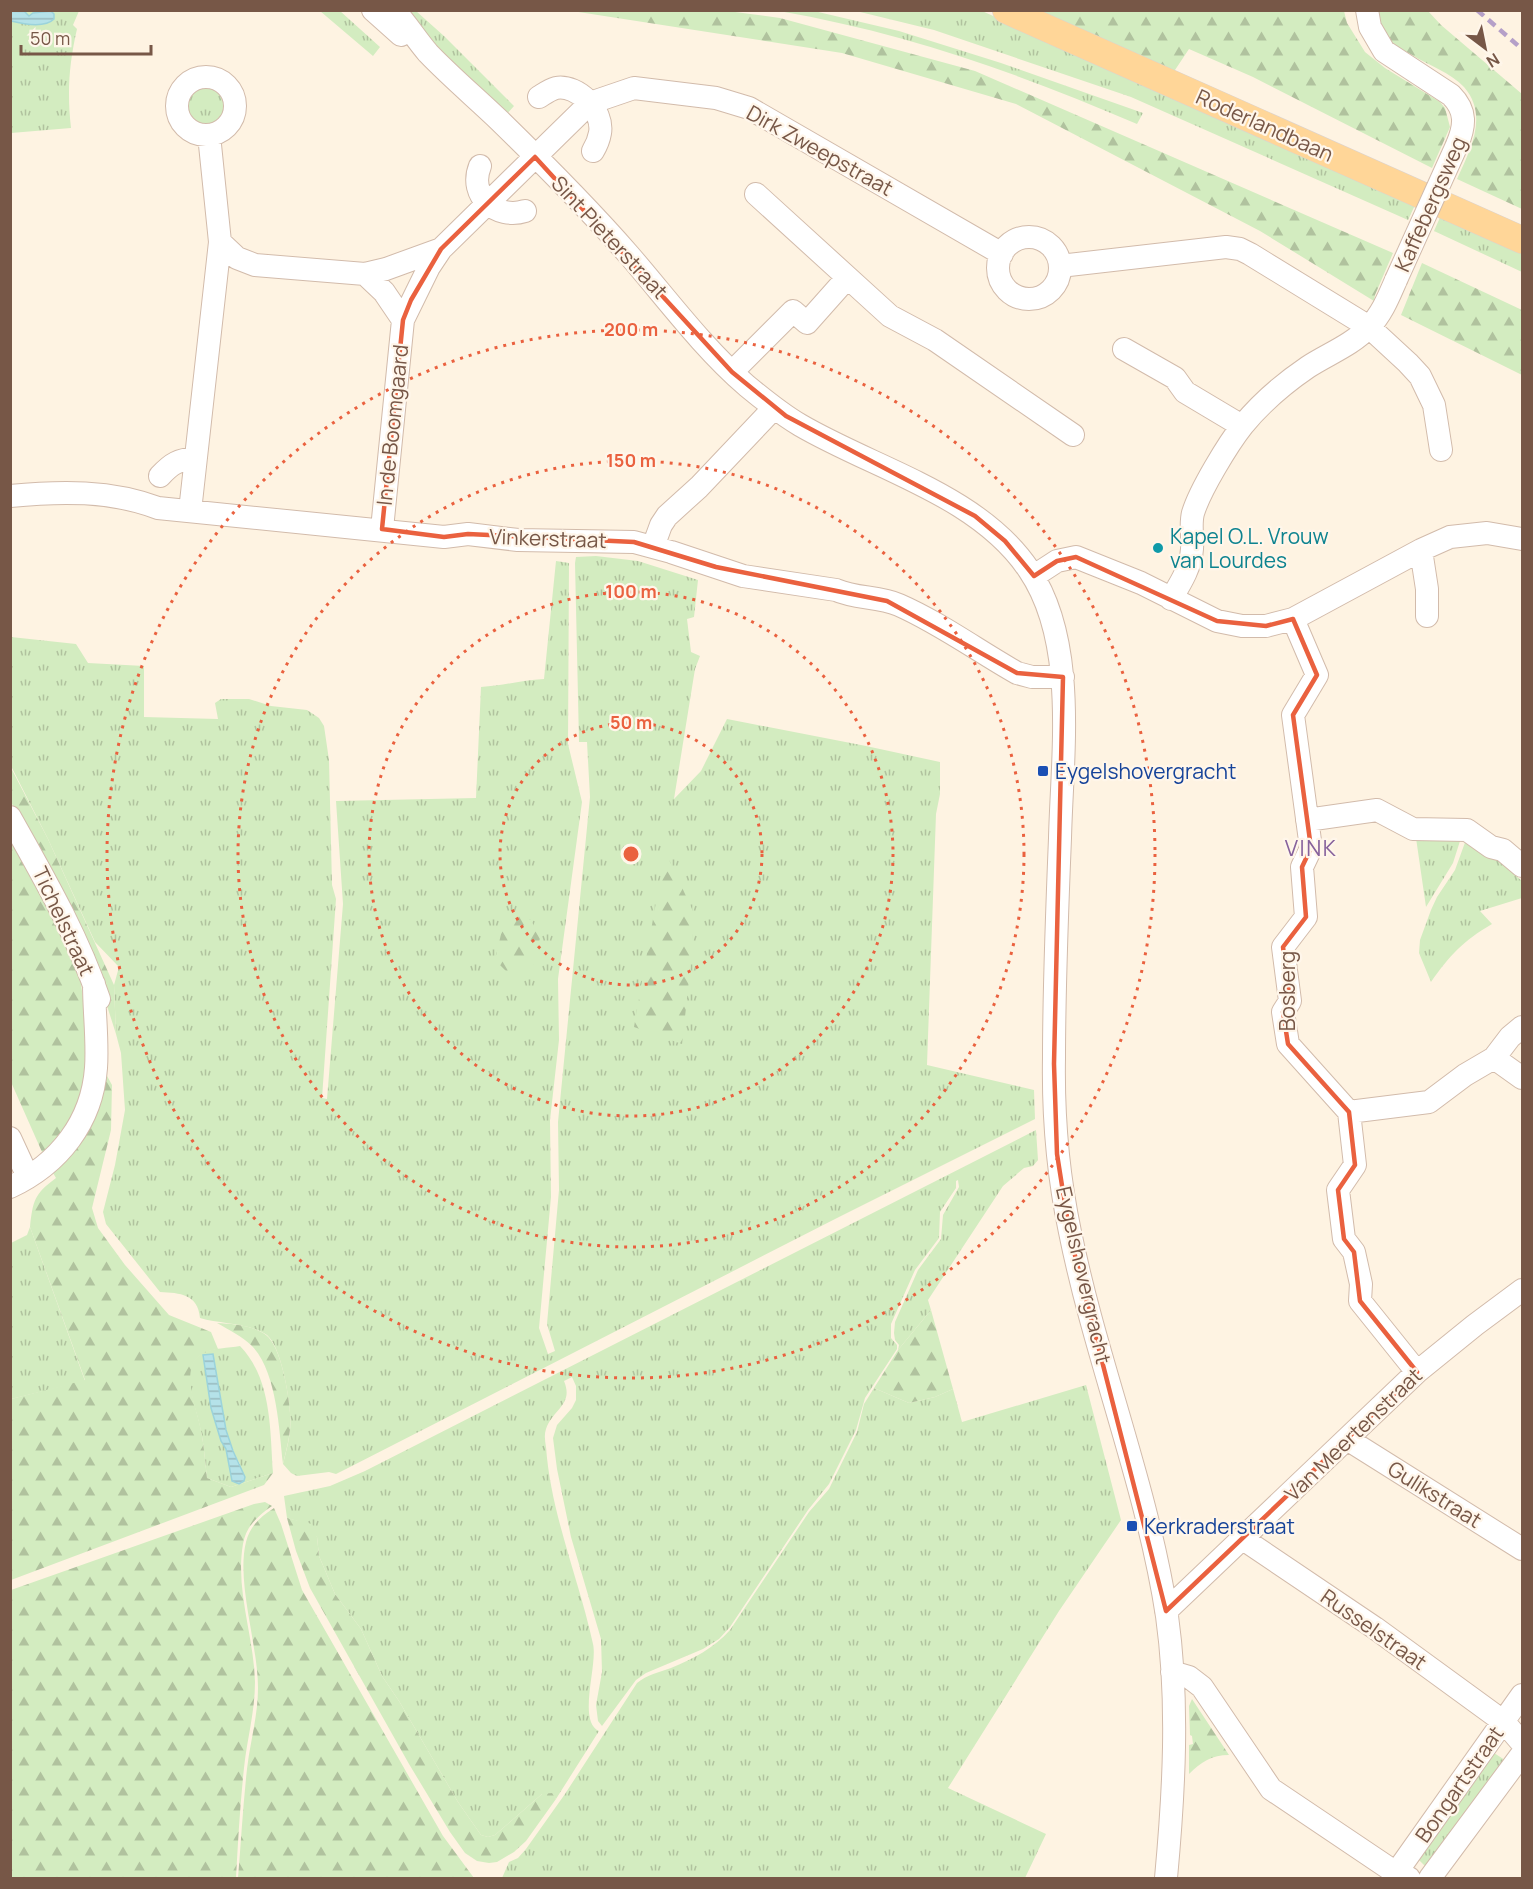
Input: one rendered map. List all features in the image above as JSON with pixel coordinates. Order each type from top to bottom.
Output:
[{"type":"main road","name":"Roderlandbaan","points":[[1006,10],[1522,240]]},
{"type":"street","name":"Sint Pieterstraat","points":[[373,10],[399,34],[425,50]]},
{"type":"street","name":"Sint Pieterstraat","points":[[394,10],[408,25],[425,50],[536,157],[629,255],[732,372],[774,408],[806,428],[937,494],[975,516],[999,534],[1034,576]]},
{"type":"street","name":"Kaffebergsweg","points":[[1171,599],[1185,575],[1192,551],[1192,516],[1222,455],[1242,426],[1273,392],[1346,345],[1369,327],[1383,308],[1464,125],[1464,115],[1459,103],[1451,95],[1384,51],[1370,27],[1367,10]]},
{"type":"street","points":[[539,98],[556,88],[566,88],[575,91],[590,103],[597,114],[600,126],[600,133],[593,151]]},
{"type":"street","name":"Dirk Zweepstraat","points":[[536,157],[590,103],[634,88],[716,98],[749,108],[1002,254]]},
{"type":"street","points":[[190,511],[220,242],[209,135]]},
{"type":"street","name":"In de Boomgaard","points":[[382,529],[403,320],[429,267],[441,249],[536,157]]},
{"type":"street","points":[[480,166],[477,174],[478,189],[489,204],[505,213],[525,211]]},
{"type":"street","points":[[756,194],[890,316],[935,340],[1073,435]]},
{"type":"street","points":[[1026,237],[1045,241],[1058,256],[1060,266],[1057,280],[1047,292],[1033,298],[1023,298],[1010,291],[1001,279],[999,269],[1002,254],[1016,240],[1026,237]]},
{"type":"street","name":"In de Boomgaard","points":[[220,242],[237,258],[255,265],[365,274],[441,249]]},
{"type":"street","points":[[1060,266],[1192,250],[1226,247],[1240,249],[1369,327],[1420,376],[1434,405],[1442,450]]},
{"type":"street","points":[[214,291],[255,265]]},
{"type":"street","name":"In de Boomgaard","points":[[365,274],[384,292],[403,320]]},
{"type":"street","points":[[732,372],[793,311],[807,323],[847,278]]},
{"type":"street","points":[[1124,349],[1175,378],[1185,392],[1242,426]]},
{"type":"street","points":[[653,547],[667,516],[699,487],[774,408]]},
{"type":"street","points":[[160,476],[180,460],[196,458]]},
{"type":"street","name":"Vinkerstraat","points":[[10,496],[47,492],[82,493],[135,499],[158,508],[444,537],[468,534],[518,540],[619,541],[653,547],[743,576],[836,590],[848,595],[886,601],[918,615],[1017,673],[1032,677],[1062,677]]},
{"type":"street","points":[[1034,576],[1057,561],[1076,557],[1141,584],[1217,621],[1242,626],[1266,626],[1293,619],[1420,550],[1450,537],[1487,534],[1522,539]]},
{"type":"street","points":[[1420,550],[1427,590],[1427,616]]},
{"type":"street","name":"Eygelshovergracht","points":[[1034,576],[1050,612],[1059,644],[1064,707],[1053,1064],[1057,1154],[1070,1236],[1149,1530],[1166,1611]]},
{"type":"street","name":"Bosberg","points":[[1293,619],[1317,675],[1293,715],[1311,848],[1302,867],[1306,917],[1283,947],[1290,1002],[1283,1012],[1288,1044],[1349,1112]]},
{"type":"street","points":[[1307,820],[1377,810],[1413,829],[1467,830],[1491,847],[1503,850],[1522,866]]},
{"type":"street","name":"Tichelstraat","points":[[10,817],[55,896],[77,942],[109,1029]]},
{"type":"street","points":[[11,1138],[19,1182],[56,1157],[69,1143],[84,1119],[96,1066],[94,984]]},
{"type":"street","points":[[1417,1372],[1360,1300],[1360,1284],[1354,1252],[1344,1239],[1338,1190],[1355,1165],[1349,1112],[1429,1102],[1465,1075],[1494,1058],[1510,1037],[1522,1027]]},
{"type":"street","points":[[1494,1058],[1522,1078]]},
{"type":"street","name":"Van Meertenstraat","points":[[1166,1611],[1417,1372],[1522,1290]]},
{"type":"street","name":"Gulikstraat","points":[[1347,1439],[1522,1550]]},
{"type":"street","name":"Russelstraat","points":[[1243,1539],[1375,1628],[1504,1722],[1522,1743]]},
{"type":"street","points":[[1166,1611],[1172,1672],[1174,1797],[1166,1878]]},
{"type":"street","points":[[1172,1672],[1188,1677],[1202,1687],[1271,1789],[1402,1876]]},
{"type":"street","name":"Bongartstraat","points":[[1402,1876],[1522,1695]]},
{"type":"street","name":"Bongartstraat","points":[[1430,1878],[1522,1755]]},
{"type":"highlighted area","points":[[535,157],[732,372],[786,416],[975,516],[1005,541],[1034,576],[1057,561],[1076,557],[1217,621],[1266,626],[1293,619],[1317,675],[1293,715],[1311,848],[1302,867],[1306,917],[1283,947],[1290,1001],[1283,1012],[1288,1044],[1349,1112],[1355,1165],[1338,1190],[1344,1239],[1354,1252],[1360,1301],[1417,1372],[1166,1611],[1070,1236],[1057,1154],[1054,1064],[1063,677],[1017,673],[887,601],[716,567],[634,542],[468,534],[444,537],[382,529],[403,320],[411,300],[441,249]]},
{"type":"green space","points":[[720,10],[780,18],[975,71],[1393,253],[1374,301],[1260,231],[1016,104],[842,53],[572,11]]},
{"type":"green space","points":[[11,11],[79,11],[73,25],[77,29],[70,78],[71,128],[11,133]]},
{"type":"green space","points":[[320,11],[340,11],[380,47],[373,56]]},
{"type":"green space","points":[[399,11],[416,11],[444,36],[514,106],[505,116]]},
{"type":"green space","points":[[779,11],[814,11],[899,31],[1001,63],[1143,113],[1137,124],[1049,88],[917,43],[826,20]]},
{"type":"green space","points":[[856,11],[982,11],[1416,203],[1408,220],[1131,97],[934,30]]},
{"type":"green space","points":[[1032,11],[1344,11],[1347,23],[1365,52],[1385,68],[1440,102],[1445,108],[1450,127],[1432,168],[1253,77],[1189,49],[1173,73]]},
{"type":"green space","points":[[1375,11],[1428,11],[1441,25],[1522,94],[1522,209],[1457,179],[1475,133],[1475,110],[1471,98],[1464,87],[1453,78],[1389,40],[1383,33]]},
{"type":"green space","points":[[206,86],[220,92],[226,106],[220,120],[206,126],[192,120],[186,106],[192,92]]},
{"type":"green space","points":[[1442,213],[1522,251],[1522,272],[1434,231]]},
{"type":"green space","points":[[1422,263],[1522,310],[1522,375],[1401,315]]},
{"type":"green space","points":[[596,556],[638,561],[698,580],[694,617],[687,619],[691,652],[700,656],[695,669],[674,799],[701,771],[727,719],[940,762],[927,1065],[1034,1090],[1035,1119],[336,1474],[329,1472],[297,1476],[283,1464],[290,1433],[289,1406],[283,1372],[272,1341],[267,1335],[252,1328],[200,1318],[199,1310],[192,1299],[181,1294],[160,1292],[106,1224],[103,1212],[115,1165],[125,1110],[121,1053],[116,1034],[114,985],[119,967],[95,942],[48,839],[11,766],[11,637],[76,644],[88,663],[144,666],[144,717],[218,719],[215,703],[221,699],[249,699],[271,706],[307,710],[319,718],[324,726],[329,760],[332,885],[336,899],[322,1098],[327,1099],[343,904],[336,801],[476,798],[481,687],[544,679],[556,561],[569,563],[568,744],[582,802],[558,979],[559,1040],[550,1120],[551,1197],[539,1328],[548,1354],[555,1351],[547,1324],[559,1190],[558,1122],[590,797],[587,742],[579,742],[575,563],[576,557]]},
{"type":"green space","points":[[10,766],[48,839],[114,985],[116,1034],[101,987],[75,924],[11,802]]},
{"type":"green space","points":[[10,832],[79,969],[89,1043],[112,1085],[111,1130],[92,1208],[98,1228],[125,1265],[169,1315],[211,1332],[218,1349],[204,1353],[196,1360],[191,1369],[190,1379],[200,1426],[207,1478],[231,1487],[273,1473],[264,1485],[11,1580],[11,1399],[85,1380],[30,1227],[36,1199],[43,1189],[56,1178],[46,1161],[11,1082]]},
{"type":"green space","points":[[1467,837],[1519,870],[1516,876],[1522,881],[1522,898],[1480,911],[1492,924],[1458,949],[1431,982],[1419,953],[1420,940],[1437,897],[1455,870]]},
{"type":"green space","points":[[1416,838],[1460,841],[1453,863],[1426,907]]},
{"type":"green space","points":[[665,851],[692,909],[693,944],[682,1044],[634,1027]]},
{"type":"green space","points":[[515,912],[531,920],[540,938],[533,965],[521,974],[507,972],[495,960],[505,917]]},
{"type":"green space","points":[[1036,1130],[1038,1160],[1033,1166],[1024,1168],[1003,1186],[928,1300],[931,1310],[898,1350],[899,1345],[894,1333],[895,1322],[918,1270],[941,1239],[943,1215],[959,1187],[958,1180],[956,1181],[956,1188],[940,1212],[939,1238],[915,1270],[891,1324],[891,1338],[897,1345],[897,1349],[865,1398],[856,1430],[829,1484],[808,1510],[730,1627],[719,1639],[703,1649],[646,1673],[636,1680],[602,1726],[598,1721],[596,1705],[602,1672],[601,1639],[571,1537],[553,1438],[557,1425],[576,1400],[576,1386],[572,1377],[564,1381],[565,1401],[549,1422],[545,1431],[545,1440],[553,1497],[593,1644],[589,1716],[599,1731],[556,1799],[552,1794],[542,1794],[495,1835],[488,1837],[481,1835],[458,1802],[382,1676],[361,1629],[335,1594],[319,1556],[317,1537],[301,1522],[287,1518],[284,1496],[330,1486],[365,1471]]},
{"type":"green space","points":[[30,1227],[85,1381],[11,1399],[11,1243],[27,1235]]},
{"type":"green space","points":[[931,1310],[953,1389],[935,1397],[909,1403],[874,1388],[898,1350]]},
{"type":"green space","points":[[217,1323],[255,1329],[266,1335],[276,1349],[286,1383],[290,1419],[289,1438],[283,1464],[278,1418],[267,1370],[252,1346]]},
{"type":"green space","points":[[240,1346],[250,1359],[264,1389],[270,1423],[273,1473],[231,1487],[207,1478],[190,1377],[195,1359],[203,1353]],"holes":[[[203,1355],[215,1364],[222,1415],[229,1440],[240,1464],[232,1481],[226,1449],[211,1408]]]},
{"type":"green space","points":[[1086,1385],[1121,1520],[1059,1611],[948,1788],[1046,1834],[1025,1878],[502,1878],[509,1862],[518,1858],[526,1849],[565,1794],[637,1683],[695,1657],[710,1648],[730,1630],[809,1512],[829,1489],[857,1432],[864,1404],[874,1388],[909,1403],[935,1397],[953,1389],[962,1422]]},
{"type":"green space","points":[[265,1502],[272,1506],[257,1518],[247,1532],[241,1561],[243,1596],[255,1682],[254,1704],[245,1757],[236,1878],[11,1878],[11,1590]]},
{"type":"green space","points":[[274,1508],[302,1590],[443,1836],[474,1878],[238,1878],[247,1769],[257,1709],[258,1688],[255,1652],[245,1595],[244,1558],[250,1531],[260,1518]]},
{"type":"green space","points":[[287,1518],[312,1524],[317,1537],[319,1556],[335,1594],[361,1629],[382,1676],[458,1802],[481,1835],[488,1837],[495,1835],[542,1794],[552,1793],[556,1799],[526,1841],[514,1852],[497,1862],[477,1861],[465,1853],[450,1832],[310,1588]]},
{"type":"green space","points":[[1192,1699],[1229,1755],[1207,1760],[1189,1774],[1189,1745],[1193,1744],[1190,1735],[1189,1706]]},
{"type":"green space","points":[[1494,1753],[1508,1762],[1428,1869],[1419,1860]]},
{"type":"water","points":[[11,10],[27,11],[25,12],[29,16],[33,13],[51,11],[54,19],[45,24],[11,21]]},
{"type":"water","points":[[213,1354],[226,1430],[245,1477],[244,1481],[239,1484],[232,1481],[226,1449],[221,1441],[211,1408],[203,1355]]},
{"type":"railway","points":[[1477,10],[1522,49]]},
{"type":"place","name":"Kapel O.L. Vrouw van Lourdes","points":[[1158,548]]},
{"type":"place","name":"Eygelshovergracht","points":[[1043,771]]},
{"type":"place","name":"Kerkraderstraat","points":[[1132,1526]]},
{"type":"district","name":"VINK","points":[[1311,848]]}]
